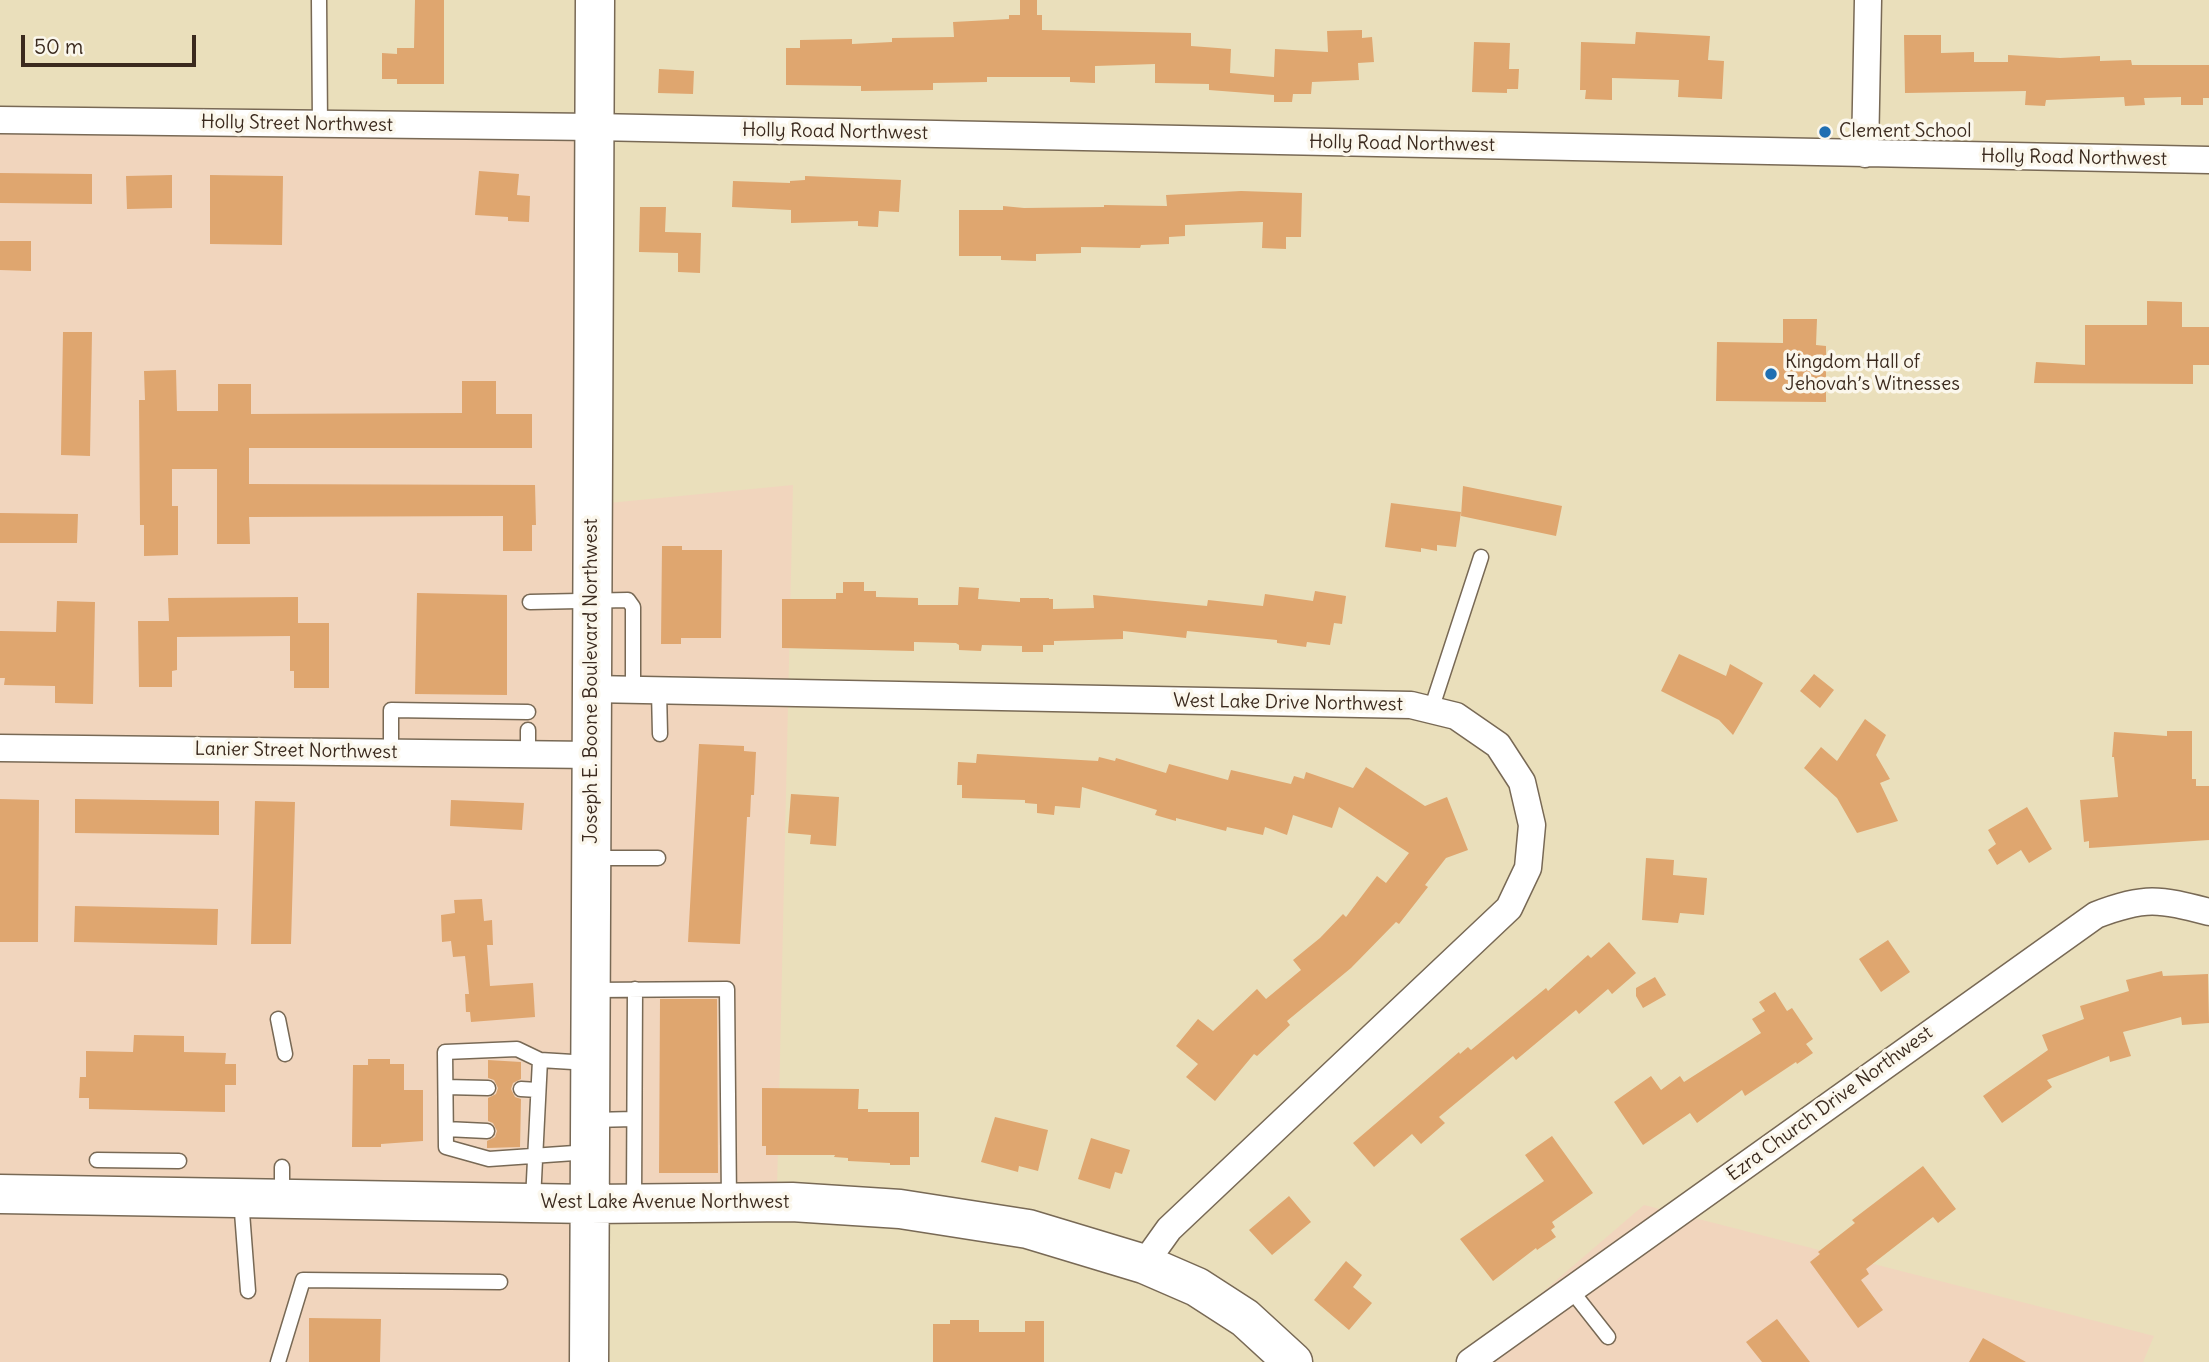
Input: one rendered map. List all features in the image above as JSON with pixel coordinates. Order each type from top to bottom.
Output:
[{"type":"main road","name":"Joseph E. Boone Boulevard Northwest","points":[[589,1362],[595,0]]},
{"type":"main road","name":"West Lake Avenue Northwest","points":[[0,1194],[104,1174],[241,1198],[282,1183],[533,1203],[792,1202],[900,1209],[1028,1230],[1144,1264],[1196,1287],[1245,1318],[1293,1362]]},
{"type":"street","points":[[1865,154],[1868,0]]},
{"type":"street","name":"Holly Street Northwest","points":[[0,120],[594,127]]},
{"type":"street","name":"Holly Road Northwest","points":[[594,127],[2209,160]]},
{"type":"street","name":"West Lake Drive Northwest","points":[[592,690],[1411,705],[1456,716],[1497,745],[1522,782],[1532,825],[1528,868],[1509,908],[1169,1229],[1144,1264]]},
{"type":"street","name":"Lanier Street Northwest","points":[[0,748],[391,752],[528,742],[592,755]]},
{"type":"street","name":"Ezra Church Drive Northwest","points":[[1470,1362],[2096,915],[2129,902],[2164,900],[2209,912]]},
{"type":"lane","points":[[320,0],[320,124]]},
{"type":"lane","points":[[1431,710],[1480,557]]},
{"type":"lane","points":[[530,602],[628,600],[633,607],[633,690]]},
{"type":"lane","points":[[659,691],[660,734]]},
{"type":"lane","points":[[391,752],[391,710],[528,712]]},
{"type":"lane","points":[[591,858],[658,858]]},
{"type":"lane","points":[[634,1204],[635,989]]},
{"type":"lane","points":[[591,990],[727,989],[729,1203]]},
{"type":"lane","points":[[278,1019],[285,1054]]},
{"type":"lane","points":[[591,1063],[540,1060],[517,1049],[445,1052],[446,1147],[489,1159],[535,1156],[634,1119]]},
{"type":"lane","points":[[533,1203],[540,1060]]},
{"type":"lane","points":[[446,1087],[488,1088]]},
{"type":"lane","points":[[521,1089],[538,1090]]},
{"type":"lane","points":[[446,1129],[487,1131]]},
{"type":"lane","points":[[520,1132],[537,1132]]},
{"type":"lane","points":[[104,1174],[179,1161]]},
{"type":"lane","points":[[241,1198],[248,1292]]},
{"type":"lane","points":[[278,1362],[303,1280],[500,1282]]},
{"type":"lane","points":[[1571,1290],[1608,1337]]},
{"type":"shaded area","points":[[576,119],[578,506],[793,485],[777,1188],[579,1210],[576,1362],[0,1362],[0,120]]},
{"type":"shaded area","points":[[1644,1205],[2154,1336],[2143,1362],[1461,1362]]},
{"type":"building","points":[[415,0],[444,0],[444,84],[397,84],[397,79],[382,79],[382,53],[397,54],[397,48],[414,48]]},
{"type":"building","points":[[1020,0],[1037,0],[1037,15],[1042,15],[1042,30],[1191,33],[1191,46],[1231,49],[1230,73],[1274,77],[1275,49],[1328,52],[1327,31],[1362,30],[1362,38],[1372,37],[1374,62],[1358,63],[1359,80],[1312,82],[1311,94],[1293,94],[1292,102],[1274,102],[1274,95],[1209,90],[1209,84],[1155,83],[1155,64],[1095,66],[1095,83],[1070,82],[1070,77],[987,77],[987,82],[933,83],[933,90],[861,91],[861,86],[786,85],[786,48],[800,48],[800,40],[852,39],[852,44],[892,42],[892,38],[954,37],[953,22],[1009,19],[1009,15],[1020,15]]},
{"type":"building","points":[[1636,32],[1710,36],[1708,60],[1724,61],[1722,99],[1678,97],[1679,80],[1612,78],[1612,100],[1585,99],[1586,90],[1580,90],[1581,42],[1635,44]]},
{"type":"building","points":[[1904,35],[1941,35],[1941,53],[1974,52],[1974,62],[2008,62],[2008,55],[2060,58],[2100,56],[2100,61],[2131,60],[2132,65],[2209,65],[2209,98],[2203,98],[2203,105],[2181,105],[2181,97],[2144,98],[2145,105],[2125,106],[2124,97],[2046,100],[2045,106],[2025,105],[2026,91],[1905,93]]},
{"type":"building","points":[[1474,42],[1510,43],[1509,69],[1519,69],[1518,89],[1507,89],[1507,93],[1472,92]]},
{"type":"building","points":[[659,69],[694,71],[693,94],[658,93]]},
{"type":"building","points":[[479,171],[519,174],[517,195],[530,196],[529,222],[508,221],[508,217],[475,215]]},
{"type":"building","points":[[0,173],[92,174],[92,204],[0,203]]},
{"type":"building","points":[[172,175],[172,208],[127,209],[126,176]]},
{"type":"building","points":[[210,175],[283,176],[282,245],[210,244]]},
{"type":"building","points":[[805,176],[901,180],[899,212],[879,211],[878,227],[858,226],[858,221],[791,223],[791,210],[732,207],[733,181],[790,183],[805,180]]},
{"type":"building","points":[[1241,191],[1302,193],[1301,237],[1286,237],[1286,249],[1262,248],[1263,222],[1185,225],[1185,236],[1169,237],[1169,244],[1141,245],[1140,248],[1081,247],[1081,253],[1036,254],[1036,261],[1001,260],[1001,256],[959,256],[959,210],[1003,210],[1003,206],[1167,206],[1166,195]]},
{"type":"building","points":[[640,207],[666,207],[665,232],[701,233],[700,273],[678,272],[678,253],[639,252]]},
{"type":"building","points":[[0,241],[31,241],[31,271],[0,270]]},
{"type":"building","points":[[2147,301],[2182,302],[2182,327],[2209,327],[2209,365],[2193,365],[2193,384],[2034,383],[2036,362],[2085,365],[2085,325],[2147,325]]},
{"type":"building","name":"Kingdom Hall of Jehovah’s Witnesses","points":[[1783,319],[1817,319],[1816,345],[1826,346],[1826,402],[1716,401],[1717,342],[1783,343]]},
{"type":"building","points":[[63,332],[92,332],[90,456],[61,455]]},
{"type":"building","points":[[176,370],[177,411],[218,411],[218,384],[251,384],[251,414],[462,413],[462,381],[496,381],[496,414],[532,414],[532,448],[249,448],[249,484],[535,485],[536,525],[532,525],[532,551],[503,551],[503,516],[249,517],[250,544],[217,544],[217,469],[172,469],[172,506],[178,506],[178,555],[144,556],[144,525],[140,525],[139,400],[145,400],[144,371]]},
{"type":"building","points":[[1463,486],[1562,506],[1556,536],[1461,516]]},
{"type":"building","points":[[1391,503],[1461,512],[1456,547],[1437,545],[1437,551],[1421,548],[1421,552],[1385,547]]},
{"type":"building","points":[[0,513],[78,514],[77,543],[0,543]]},
{"type":"building","points":[[662,546],[682,546],[682,550],[722,550],[721,638],[681,638],[681,644],[661,644]]},
{"type":"building","points":[[843,582],[864,582],[864,591],[876,591],[876,597],[918,598],[918,605],[958,605],[959,587],[979,588],[978,599],[1020,602],[1020,598],[1049,598],[1053,599],[1053,609],[1094,608],[1093,595],[1207,606],[1208,600],[1263,606],[1265,594],[1313,601],[1315,591],[1346,596],[1342,624],[1334,623],[1330,645],[1307,642],[1306,647],[1277,643],[1277,640],[1187,631],[1186,638],[1123,631],[1123,639],[1054,641],[1054,645],[1043,645],[1043,652],[1022,652],[1022,646],[982,645],[981,651],[959,650],[956,643],[914,642],[914,651],[782,648],[782,599],[836,599],[836,593],[843,593]]},
{"type":"building","points":[[417,593],[507,595],[507,695],[415,694]]},
{"type":"building","points":[[298,597],[298,623],[329,623],[329,688],[294,688],[294,671],[290,671],[290,636],[177,637],[177,670],[172,671],[172,687],[139,687],[138,621],[169,621],[168,598]]},
{"type":"building","points":[[57,601],[95,602],[93,704],[55,703],[55,686],[4,685],[5,678],[0,678],[0,631],[56,632]]},
{"type":"building","points":[[1679,654],[1726,676],[1730,664],[1763,683],[1733,735],[1719,720],[1661,691]]},
{"type":"building","points":[[1814,674],[1834,690],[1820,708],[1800,691]]},
{"type":"building","points":[[1865,719],[1886,735],[1876,755],[1890,779],[1880,783],[1898,821],[1857,833],[1837,798],[1804,768],[1821,747],[1837,761]]},
{"type":"building","points":[[2167,731],[2192,731],[2192,779],[2196,779],[2196,786],[2209,786],[2209,840],[2089,848],[2089,841],[2084,842],[2080,800],[2118,797],[2112,757],[2114,732],[2167,736]]},
{"type":"building","points":[[699,744],[744,746],[744,751],[756,752],[754,795],[751,795],[750,817],[747,817],[740,944],[688,942]]},
{"type":"building","points":[[977,754],[1098,761],[1099,757],[1115,761],[1116,758],[1166,773],[1169,764],[1228,780],[1231,770],[1291,784],[1294,776],[1304,779],[1306,772],[1353,788],[1366,767],[1425,806],[1447,797],[1468,850],[1446,858],[1425,885],[1428,887],[1399,924],[1396,922],[1351,968],[1287,1021],[1290,1025],[1257,1056],[1254,1054],[1215,1101],[1186,1077],[1198,1064],[1176,1046],[1198,1019],[1213,1031],[1257,989],[1266,999],[1301,970],[1293,960],[1343,914],[1346,917],[1377,876],[1386,883],[1409,853],[1339,807],[1332,828],[1293,815],[1287,835],[1265,827],[1263,835],[1227,827],[1226,831],[1176,818],[1176,821],[1155,815],[1157,810],[1082,787],[1080,808],[1055,806],[1054,815],[1037,813],[1037,804],[1025,803],[1025,800],[962,798],[962,785],[957,785],[958,762],[976,763]]},
{"type":"building","points":[[791,794],[839,797],[836,846],[810,844],[811,835],[788,833]]},
{"type":"building","points":[[0,799],[39,800],[38,942],[0,942]]},
{"type":"building","points":[[75,799],[219,801],[219,835],[75,833]]},
{"type":"building","points":[[451,800],[524,803],[522,830],[450,826]]},
{"type":"building","points":[[255,801],[295,802],[291,944],[251,944]]},
{"type":"building","points":[[2027,807],[2052,849],[2029,863],[2021,850],[1997,865],[1988,850],[1996,844],[1988,830]]},
{"type":"building","points":[[1646,858],[1674,860],[1673,875],[1707,878],[1704,915],[1680,913],[1678,923],[1642,920]]},
{"type":"building","points":[[482,899],[484,921],[492,920],[493,945],[487,945],[490,986],[533,983],[535,1017],[471,1022],[470,1012],[466,1012],[465,994],[469,994],[465,956],[453,957],[451,941],[442,942],[441,915],[455,913],[454,900]]},
{"type":"building","points":[[75,906],[218,909],[217,945],[74,942]]},
{"type":"building","points":[[1888,940],[1910,972],[1881,992],[1859,959]]},
{"type":"building","points":[[1609,942],[1636,973],[1612,994],[1608,989],[1579,1014],[1576,1010],[1516,1060],[1513,1056],[1439,1117],[1445,1123],[1421,1144],[1412,1134],[1374,1167],[1353,1143],[1459,1052],[1460,1054],[1468,1047],[1471,1050],[1546,988],[1548,991],[1588,955],[1591,958]]},
{"type":"building","points":[[2162,971],[2163,976],[2208,974],[2209,1023],[2182,1025],[2181,1017],[2123,1032],[2131,1056],[2110,1062],[2109,1056],[2047,1080],[2052,1087],[2002,1123],[1983,1096],[2048,1050],[2042,1035],[2084,1019],[2080,1006],[2129,991],[2126,980]]},
{"type":"building","points":[[1655,977],[1666,995],[1643,1008],[1636,996],[1636,988]]},
{"type":"building","points":[[1775,992],[1787,1011],[1792,1008],[1813,1039],[1806,1044],[1813,1053],[1745,1096],[1742,1090],[1697,1123],[1690,1113],[1643,1145],[1614,1102],[1651,1076],[1661,1090],[1680,1076],[1684,1082],[1761,1033],[1752,1019],[1765,1011],[1759,1002]]},
{"type":"building","points":[[660,999],[717,999],[718,1173],[659,1173]]},
{"type":"building","points":[[134,1035],[184,1036],[184,1052],[226,1053],[225,1064],[236,1064],[236,1085],[225,1085],[225,1112],[89,1109],[89,1098],[79,1098],[80,1077],[86,1077],[86,1051],[133,1052]]},
{"type":"building","points":[[368,1059],[390,1059],[390,1064],[404,1064],[404,1090],[423,1090],[423,1141],[381,1144],[381,1147],[352,1147],[353,1065],[368,1065]]},
{"type":"building","points":[[488,1060],[521,1062],[521,1079],[513,1083],[511,1089],[515,1097],[521,1099],[520,1147],[487,1148],[487,1141],[495,1137],[497,1131],[493,1123],[488,1121],[488,1098],[496,1094],[498,1088],[494,1080],[488,1078]]},
{"type":"building","points":[[762,1088],[859,1089],[858,1109],[868,1109],[868,1112],[919,1112],[919,1157],[910,1157],[910,1165],[890,1165],[848,1161],[848,1158],[834,1157],[835,1155],[766,1155],[766,1146],[762,1146]]},
{"type":"building","points":[[995,1117],[1048,1130],[1038,1171],[1019,1166],[1018,1172],[981,1162]]},
{"type":"building","points":[[1552,1136],[1593,1193],[1552,1222],[1555,1227],[1551,1230],[1556,1237],[1537,1250],[1536,1248],[1493,1281],[1460,1239],[1544,1181],[1525,1155]]},
{"type":"building","points":[[1091,1138],[1130,1150],[1122,1174],[1115,1172],[1110,1189],[1078,1179]]},
{"type":"building","points":[[1923,1166],[1956,1209],[1938,1223],[1933,1217],[1866,1269],[1869,1274],[1861,1280],[1883,1310],[1858,1328],[1810,1262],[1820,1254],[1818,1252],[1855,1223],[1852,1220]]},
{"type":"building","points":[[1289,1196],[1311,1222],[1272,1255],[1249,1230]]},
{"type":"building","points":[[1346,1261],[1362,1275],[1353,1287],[1372,1303],[1349,1330],[1314,1300]]},
{"type":"building","points":[[309,1318],[381,1319],[380,1362],[309,1362]]},
{"type":"building","points":[[1777,1319],[1810,1362],[1762,1362],[1746,1342]]},
{"type":"building","points":[[950,1320],[979,1320],[979,1332],[1025,1332],[1025,1321],[1044,1321],[1044,1362],[933,1362],[933,1324],[950,1324]]},
{"type":"building","points":[[1983,1338],[2026,1362],[1969,1362]]},
{"type":"place","name":"Clement School","points":[[1825,132]]},
{"type":"place","name":"Kingdom Hall of Jehovah’s Witnesses","points":[[1771,374]]}]
